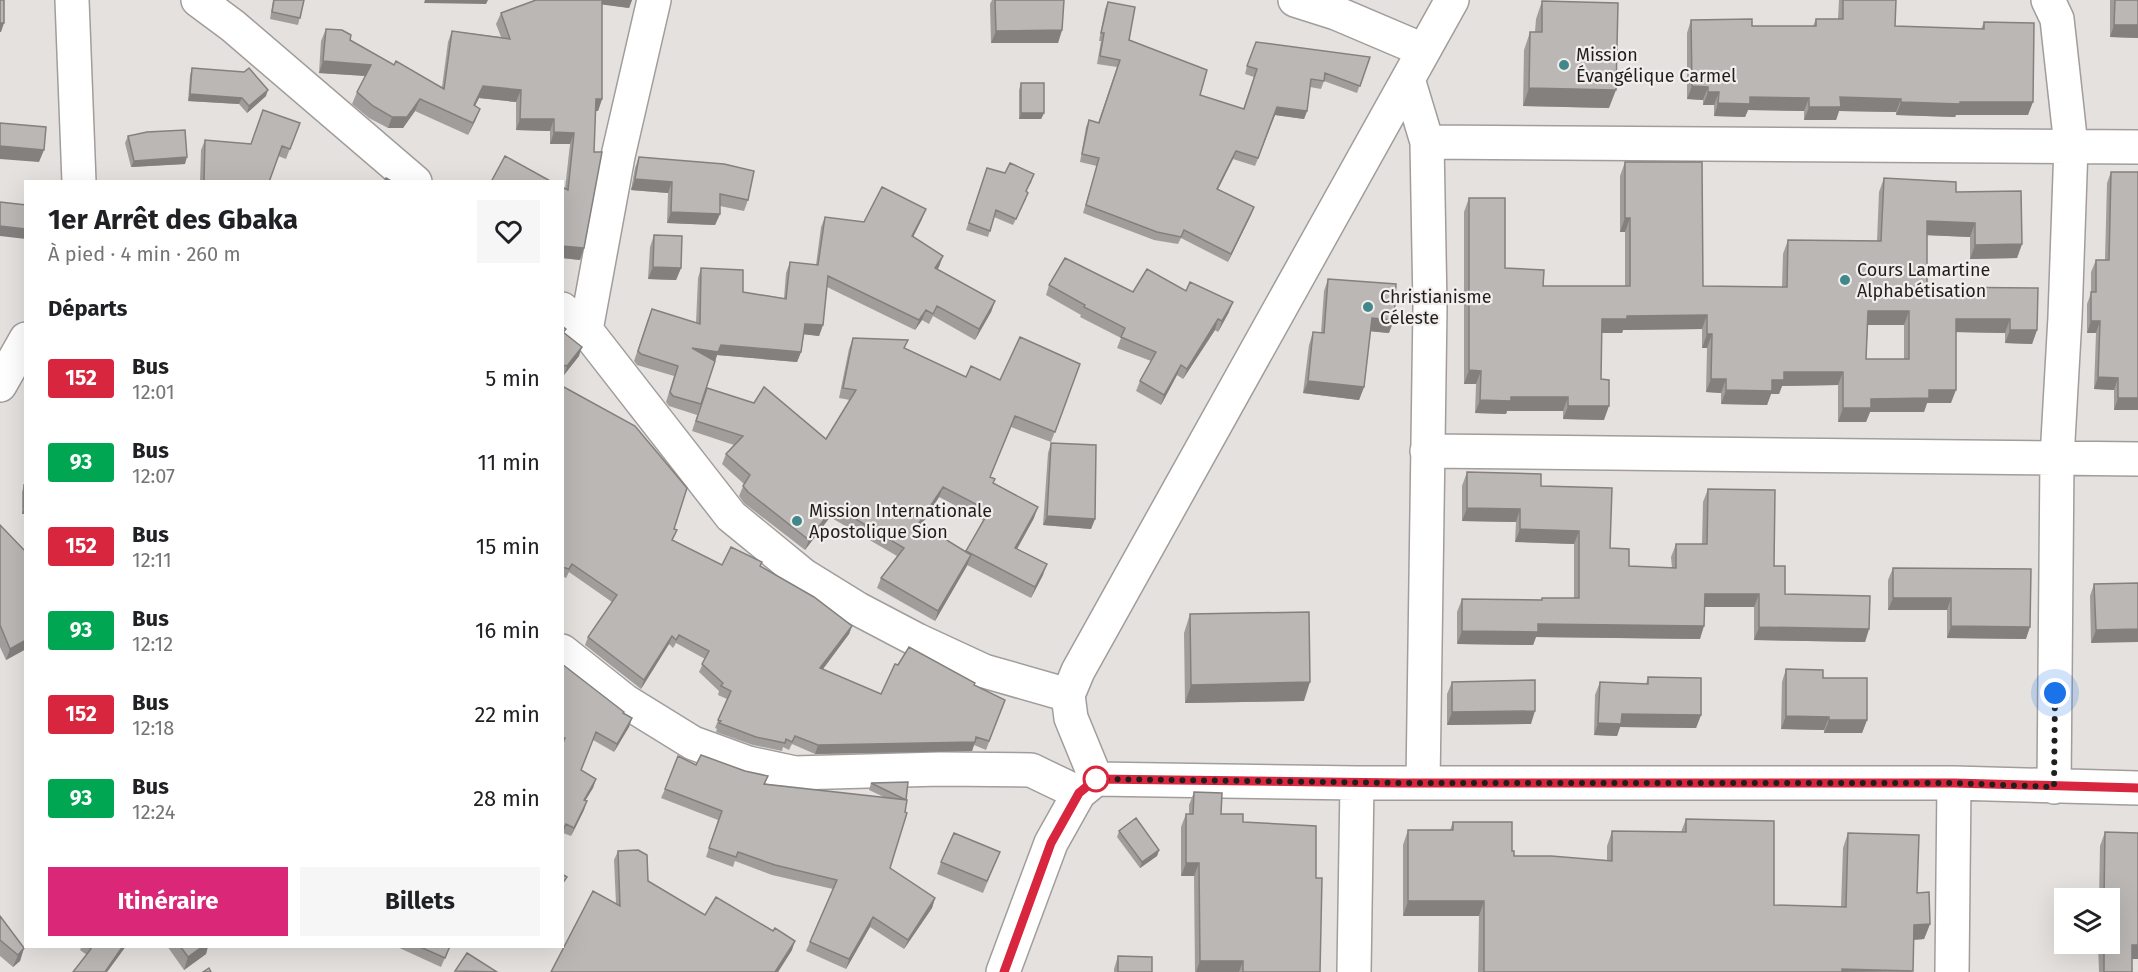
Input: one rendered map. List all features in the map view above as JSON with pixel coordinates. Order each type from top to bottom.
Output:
[{"type":"street","points":[[72,0],[79,180]]},
{"type":"street","points":[[198,0],[233,26],[413,180]]},
{"type":"street","points":[[654,0],[618,156],[574,320],[731,516],[803,575],[858,609],[917,640],[984,670],[1068,695]]},
{"type":"street","points":[[1295,0],[1336,13],[1423,50]]},
{"type":"street","points":[[1004,972],[1051,843],[1087,786],[1068,695],[1083,660],[1452,0]]},
{"type":"street","points":[[2048,0],[2057,19],[2071,146],[2057,458],[2054,787]]},
{"type":"street","points":[[1408,79],[1427,142],[1430,307],[1423,783]]},
{"type":"street","points":[[1427,142],[2138,147]]},
{"type":"street","points":[[0,385],[24,343]]},
{"type":"street","points":[[1427,451],[2138,459]]},
{"type":"street","points":[[564,653],[625,701],[693,743],[748,763],[795,773],[940,768],[1031,770],[1087,786],[1357,783],[1954,783],[2138,788]]},
{"type":"street","points":[[1354,972],[1357,783]]},
{"type":"street","points":[[1953,972],[1954,783]]},
{"type":"building","points":[[0,0],[4,0],[4,23],[0,23]]},
{"type":"building","points":[[274,0],[304,0],[300,18],[272,12]]},
{"type":"building","points":[[536,0],[602,0],[602,99],[596,99],[594,152],[602,152],[584,248],[564,246],[564,188],[568,190],[574,133],[554,132],[554,119],[520,119],[521,90],[483,86],[474,105],[480,109],[473,123],[420,99],[407,117],[392,117],[373,106],[357,92],[371,65],[323,61],[326,29],[342,30],[351,35],[350,40],[394,65],[396,61],[444,89],[452,31],[510,39],[501,13]]},
{"type":"building","points":[[995,0],[1064,0],[1062,30],[996,31]]},
{"type":"building","points":[[1843,0],[1896,0],[1895,26],[1984,29],[1984,22],[2034,23],[2033,102],[1960,102],[1960,104],[1840,97],[1841,107],[1809,107],[1809,98],[1750,97],[1750,104],[1718,103],[1719,92],[1708,92],[1708,87],[1692,86],[1691,20],[1752,19],[1752,26],[1816,26],[1816,19],[1843,19]]},
{"type":"building","points":[[2115,0],[2138,0],[2138,25],[2114,25]]},
{"type":"building","points":[[1542,1],[1618,3],[1616,90],[1529,88],[1530,32],[1542,32]]},
{"type":"building","points":[[1108,2],[1135,7],[1129,40],[1207,70],[1200,95],[1244,109],[1257,69],[1247,66],[1256,42],[1370,57],[1360,86],[1325,73],[1324,81],[1311,79],[1307,111],[1277,107],[1258,158],[1236,151],[1217,189],[1254,207],[1231,254],[1184,230],[1181,237],[1157,232],[1086,205],[1099,158],[1082,154],[1089,120],[1099,123],[1120,60],[1100,56],[1104,33],[1101,33]]},
{"type":"building","points":[[192,68],[244,72],[249,68],[268,90],[249,106],[242,98],[190,94]]},
{"type":"building","points":[[1021,83],[1044,83],[1044,113],[1021,113]]},
{"type":"building","points":[[263,110],[300,123],[290,149],[282,146],[270,180],[204,180],[205,140],[251,144]]},
{"type":"building","points":[[0,123],[46,127],[44,150],[0,146]]},
{"type":"building","points":[[185,130],[187,157],[134,161],[128,136],[147,132]]},
{"type":"building","points":[[505,156],[548,180],[492,180]]},
{"type":"building","points":[[639,157],[724,164],[754,171],[748,200],[720,194],[720,214],[671,212],[672,182],[635,179]]},
{"type":"building","points":[[1625,162],[1702,162],[1703,286],[1787,287],[1788,240],[1881,241],[1884,178],[1956,182],[1956,192],[2021,191],[2022,244],[1975,245],[1975,223],[1927,221],[1927,287],[2038,288],[2037,330],[2010,330],[2010,319],[1956,319],[1956,390],[1929,390],[1929,398],[1871,399],[1871,408],[1843,408],[1843,372],[1784,372],[1784,380],[1772,380],[1772,391],[1726,390],[1726,379],[1711,379],[1712,334],[1707,334],[1707,315],[1627,316],[1627,319],[1602,319],[1601,379],[1609,380],[1609,406],[1568,406],[1568,397],[1511,397],[1511,401],[1480,400],[1481,371],[1469,370],[1469,198],[1505,198],[1505,268],[1544,270],[1543,286],[1630,286],[1630,218],[1625,218]],"holes":[[[1868,311],[1909,311],[1909,359],[1866,359]]]},
{"type":"building","points":[[1010,163],[1034,174],[1016,219],[996,210],[990,231],[969,223],[987,168],[1005,173]]},
{"type":"building","points":[[2111,172],[2138,172],[2138,398],[2118,398],[2118,378],[2098,377],[2100,321],[2091,321],[2091,292],[2096,292],[2096,260],[2109,260]]},
{"type":"building","points":[[882,187],[926,209],[912,236],[943,256],[935,268],[995,301],[979,329],[937,306],[933,314],[926,310],[919,320],[828,276],[823,325],[805,324],[801,352],[721,345],[718,352],[692,348],[715,361],[701,404],[673,396],[670,392],[678,366],[638,351],[652,309],[700,324],[701,268],[743,270],[743,292],[786,299],[790,262],[818,265],[825,217],[864,222]]},
{"type":"building","points":[[0,202],[24,205],[24,229],[0,226]]},
{"type":"building","points":[[654,235],[682,236],[681,268],[653,267]]},
{"type":"building","points":[[1065,258],[1133,292],[1147,269],[1186,291],[1190,282],[1233,302],[1222,321],[1218,319],[1187,369],[1181,365],[1164,395],[1140,381],[1156,352],[1121,337],[1125,328],[1084,307],[1085,305],[1049,285]]},
{"type":"building","points":[[1328,279],[1396,284],[1394,320],[1372,318],[1364,387],[1308,381],[1313,332],[1324,333]]},
{"type":"building","points":[[564,333],[582,347],[567,366],[564,365]]},
{"type":"building","points":[[1020,337],[1080,364],[1055,432],[1015,416],[990,477],[995,479],[993,483],[1038,507],[1015,548],[1047,564],[1035,587],[966,551],[989,511],[943,487],[919,523],[971,555],[938,611],[881,578],[904,548],[834,506],[809,540],[743,486],[750,475],[726,454],[743,436],[696,421],[707,388],[754,403],[764,387],[826,439],[856,390],[843,388],[853,338],[908,340],[904,348],[966,377],[971,366],[1000,380]]},
{"type":"building","points":[[564,387],[635,426],[687,488],[674,529],[677,530],[672,540],[722,565],[731,547],[762,562],[760,566],[814,597],[852,626],[820,668],[881,694],[895,664],[898,665],[909,647],[975,683],[974,685],[1005,700],[989,741],[976,737],[975,742],[818,745],[795,736],[792,742],[786,739],[785,743],[756,737],[719,723],[721,721],[718,720],[731,691],[721,686],[723,683],[702,664],[709,651],[679,635],[676,640],[672,636],[644,680],[588,637],[617,595],[572,564],[569,569],[564,568]]},
{"type":"building","points":[[1051,443],[1096,445],[1095,519],[1047,516]]},
{"type":"building","points":[[1467,472],[1541,474],[1541,486],[1612,488],[1610,548],[1629,549],[1629,566],[1676,568],[1676,544],[1707,544],[1708,489],[1775,490],[1774,566],[1785,566],[1785,594],[1870,596],[1869,629],[1759,627],[1759,594],[1705,594],[1704,626],[1538,624],[1538,632],[1462,631],[1462,599],[1579,598],[1579,531],[1520,529],[1520,509],[1467,508]]},
{"type":"building","points":[[0,525],[24,550],[24,641],[10,649],[0,625]]},
{"type":"building","points":[[1893,568],[2031,569],[2030,627],[1951,626],[1951,598],[1893,598]]},
{"type":"building","points":[[2138,583],[2138,629],[2096,630],[2094,584]]},
{"type":"building","points":[[1309,612],[1310,682],[1191,685],[1190,614]]},
{"type":"building","points":[[564,666],[632,718],[617,744],[596,732],[581,770],[596,779],[584,800],[587,801],[574,828],[566,824],[564,828]]},
{"type":"building","points":[[1786,669],[1823,670],[1823,678],[1867,678],[1867,720],[1829,720],[1829,717],[1786,716]]},
{"type":"building","points":[[1648,677],[1701,678],[1701,715],[1622,714],[1621,724],[1598,723],[1600,682],[1648,684]]},
{"type":"building","points":[[1535,680],[1535,711],[1452,712],[1452,682]]},
{"type":"building","points":[[701,755],[745,771],[768,776],[764,784],[907,800],[905,812],[907,813],[890,868],[935,898],[908,940],[873,917],[849,959],[810,942],[837,880],[775,865],[738,852],[736,857],[709,848],[722,811],[665,789],[678,756],[696,765]]},
{"type":"building","points":[[908,782],[906,800],[871,783]]},
{"type":"building","points":[[1194,792],[1222,793],[1221,814],[1243,814],[1243,822],[1316,826],[1316,878],[1322,878],[1320,972],[1243,972],[1243,961],[1200,961],[1199,863],[1186,863],[1186,814],[1193,814]]},
{"type":"building","points":[[1136,818],[1159,850],[1142,862],[1119,831]]},
{"type":"building","points":[[1686,819],[1774,821],[1774,905],[1846,907],[1848,833],[1919,835],[1917,893],[1929,892],[1930,924],[1914,925],[1913,971],[1842,969],[1842,972],[1484,972],[1484,901],[1408,901],[1408,830],[1453,830],[1453,822],[1512,822],[1514,856],[1551,856],[1612,861],[1612,831],[1686,832]]},
{"type":"building","points":[[2105,832],[2138,833],[2138,945],[2132,945],[2132,972],[2104,972],[2104,954],[2120,954],[2120,888],[2104,888]]},
{"type":"building","points":[[954,833],[1000,852],[987,881],[941,862]]},
{"type":"building","points":[[638,850],[647,855],[648,881],[705,915],[716,897],[773,931],[775,928],[795,941],[775,972],[551,972],[593,891],[620,906],[618,851]]},
{"type":"building","points":[[0,916],[24,948],[18,955],[0,940]]},
{"type":"building","points":[[122,948],[105,972],[73,972],[91,949]]},
{"type":"building","points":[[181,948],[200,948],[188,957]]},
{"type":"building","points":[[422,948],[449,948],[445,958]]},
{"type":"building","points":[[467,953],[497,972],[455,971]]},
{"type":"building","points":[[1118,956],[1152,957],[1152,972],[1118,972]]},
{"type":"bus line","name":"152","points":[[1004,972],[1051,843],[1079,793],[1096,779],[1401,783],[1954,783],[2138,788]]},
{"type":"place","name":"Mission Évangélique Carmel","points":[[1564,65]]},
{"type":"place","name":"Cours Lamartine Alphabétisation","points":[[1845,280]]},
{"type":"place","name":"Christianisme Céleste","points":[[1368,307]]},
{"type":"place","name":"Mission Internationale Apostolique Sion","points":[[797,521]]},
{"type":"route","points":[[1096,779],[1401,783],[1954,783],[2054,787],[2055,693]]}]
